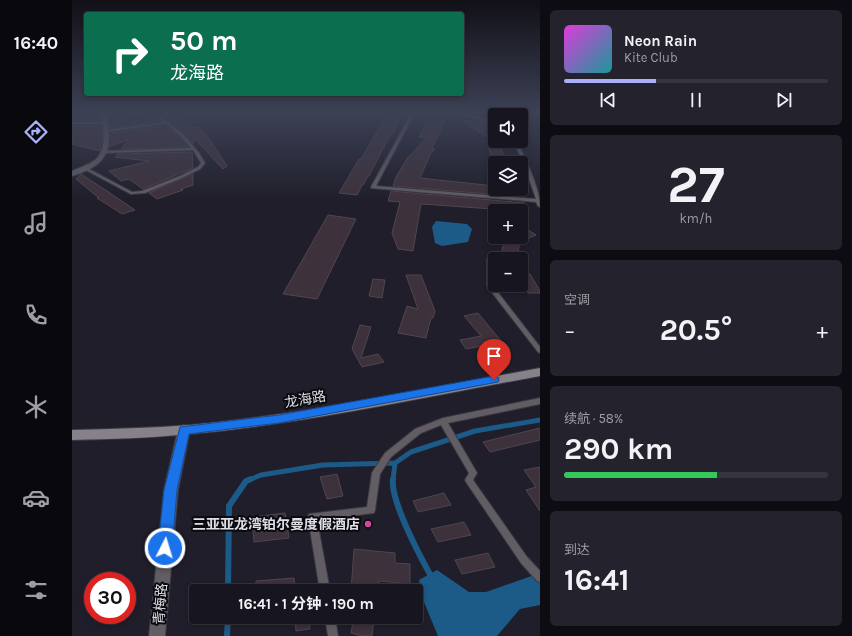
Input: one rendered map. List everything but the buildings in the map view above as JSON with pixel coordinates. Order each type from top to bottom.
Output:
[{"type":"street","points":[[72,174],[98,161],[105,152],[105,142]]},
{"type":"street","name":"龙海路","points":[[72,434],[184,430],[279,419],[540,372]]},
{"type":"street","name":"青梅路","points":[[157,636],[171,490],[184,430]]},
{"type":"lane","points":[[84,168],[131,193],[143,192],[199,168],[203,163],[187,142]]},
{"type":"lane","points":[[398,142],[373,187],[539,203],[525,162],[518,148]]},
{"type":"lane","points":[[105,152],[193,149]]},
{"type":"lane","points":[[495,292],[540,351]]},
{"type":"lane","points":[[324,584],[312,516],[371,510],[376,473],[388,455],[418,432],[434,424],[540,401]]},
{"type":"lane","points":[[443,422],[473,473],[469,480],[524,560],[540,578]]},
{"type":"lane","points":[[331,624],[333,636]]},
{"type":"water","points":[[436,221],[467,224],[472,229],[468,242],[442,246],[435,243],[432,227]]},
{"type":"water","points":[[437,570],[469,592],[486,592],[540,573],[540,605],[520,609],[497,636],[438,636],[423,600],[423,584],[420,584],[419,580]]},
{"type":"waterway","points":[[395,463],[411,452],[475,431],[540,420]]},
{"type":"waterway","points":[[249,480],[261,475],[323,465],[395,463]]},
{"type":"waterway","points":[[393,480],[395,463]]},
{"type":"waterway","points":[[228,584],[229,506],[246,481],[251,479]]},
{"type":"waterway","points":[[393,480],[396,501],[401,514],[432,578]]},
{"type":"waterway","points":[[227,636],[228,624]]},
{"type":"place","name":"三亚亚龙湾铂尔曼度假酒店","points":[[368,524]]},
{"type":"route","points":[[165,548],[171,490],[184,430],[279,419],[494,380]]}]
